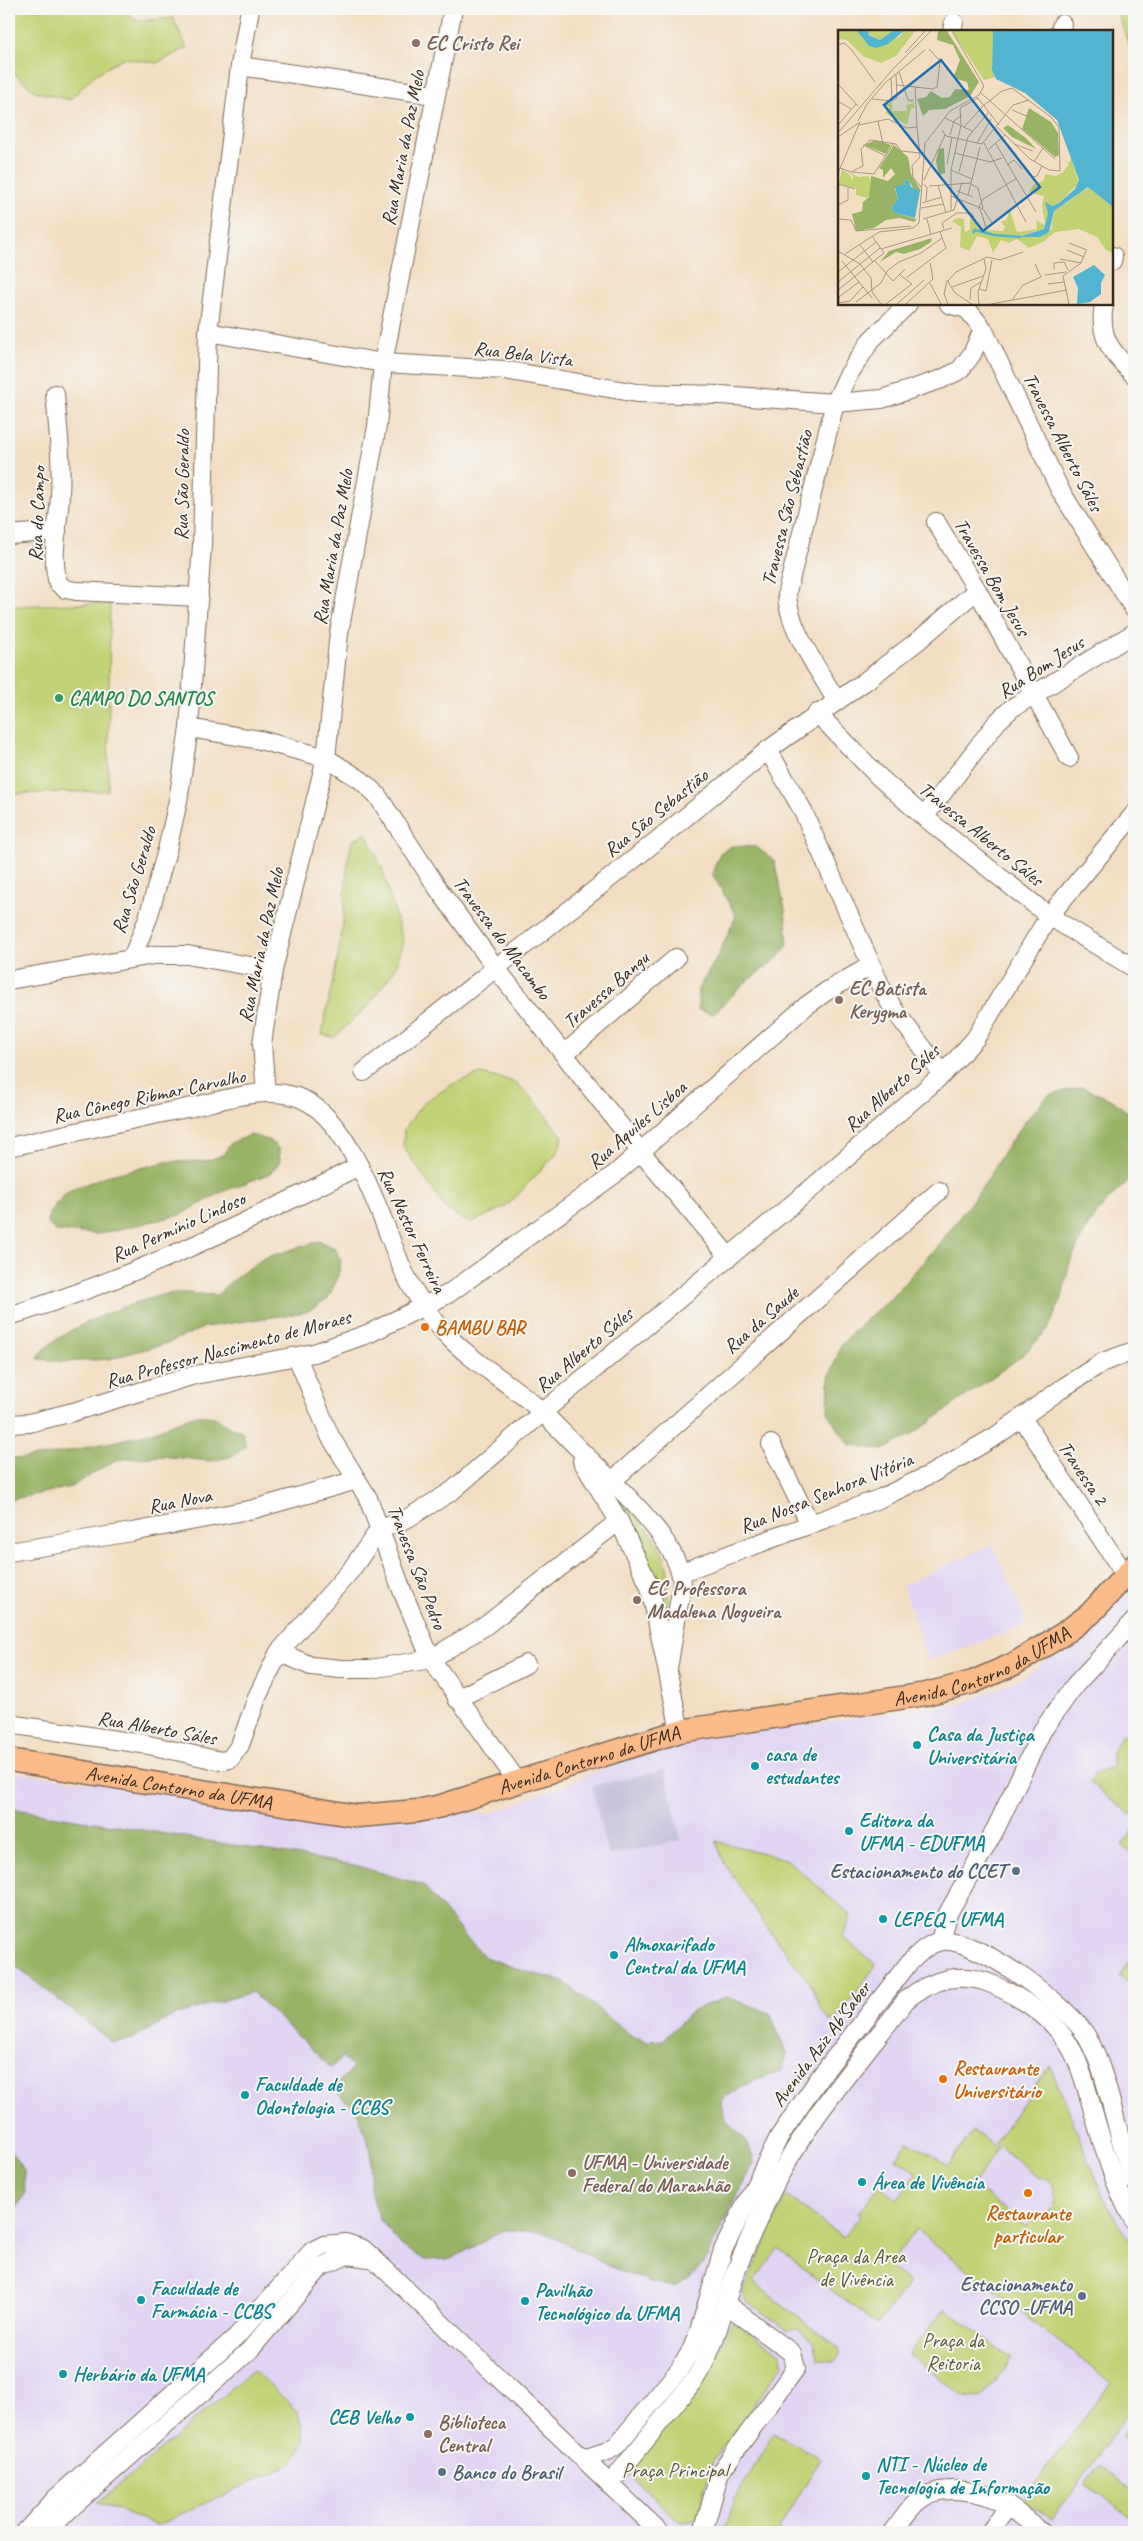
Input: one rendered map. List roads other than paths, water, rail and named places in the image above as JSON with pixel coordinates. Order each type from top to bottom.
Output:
[{"type":"main road","name":"Avenida Contorno da UFMA","points":[[9,1760],[358,1816],[417,1811],[441,1806],[680,1731],[926,1694],[973,1682],[1014,1664],[1064,1634],[1090,1614],[1130,1571]]},
{"type":"street","name":"Rua São Geraldo","points":[[132,958],[148,918],[167,850],[178,801],[190,728],[202,545],[208,332],[240,66],[250,9]]},
{"type":"street","name":"Rua Maria da Paz Melo","points":[[266,1093],[262,1044],[273,970],[326,758],[339,633],[377,426],[383,364],[434,94],[453,9]]},
{"type":"street","points":[[240,66],[434,94]]},
{"type":"street","name":"Travessa São Sebastião","points":[[836,700],[794,624],[787,607],[787,592],[835,403],[847,377],[870,340],[907,305]]},
{"type":"street","points":[[1104,305],[1101,321],[1103,334],[1113,352],[1134,375]]},
{"type":"street","name":"Travessa Alberto Sáles","points":[[969,306],[983,329],[1060,490],[1134,609]]},
{"type":"street","points":[[835,403],[882,398],[942,379],[960,370],[972,354],[983,329]]},
{"type":"street","name":"Rua Bela Vista","points":[[208,332],[383,364],[504,370],[637,393],[721,395],[835,403]]},
{"type":"street","name":"Rua do Campo","points":[[55,394],[61,451],[56,573],[58,583],[65,589],[199,597]]},
{"type":"street","name":"Travessa Bom Jesus","points":[[936,522],[977,590],[1069,758]]},
{"type":"street","points":[[9,535],[57,531]]},
{"type":"street","name":"Rua São Sebastião","points":[[364,1072],[634,859],[768,750],[816,713],[919,640],[977,590]]},
{"type":"street","name":"Rua Bom Jesus","points":[[924,817],[997,722],[1012,708],[1134,633]]},
{"type":"street","name":"Travessa Alberto Sáles","points":[[816,713],[873,772],[924,817],[1048,916],[1134,968]]},
{"type":"street","name":"Travessa do Macambo","points":[[190,728],[260,740],[326,758],[361,780],[377,795],[439,890],[495,967],[641,1152],[728,1257]]},
{"type":"street","points":[[768,750],[802,809],[870,966],[894,1010],[943,1074]]},
{"type":"street","name":"Rua Alberto Sáles","points":[[9,1724],[149,1745],[226,1761],[236,1754],[258,1695],[279,1652],[351,1570],[379,1530],[408,1518],[452,1491],[542,1412],[943,1074],[974,1039],[1048,916],[1134,814]]},
{"type":"street","points":[[9,980],[154,955],[187,955],[273,970]]},
{"type":"street","name":"Travessa Bangu","points":[[564,1054],[676,958]]},
{"type":"street","name":"Rua Aquiles Lisboa","points":[[424,1308],[448,1294],[555,1219],[615,1174],[806,1006],[827,991],[870,966]]},
{"type":"street","name":"Rua Cônego Ribmar Carvalho","points":[[9,1147],[122,1121],[266,1093],[299,1097]]},
{"type":"street","name":"Rua Nestor Ferreira","points":[[299,1097],[323,1114],[353,1152],[402,1266],[424,1308],[460,1348],[542,1412],[642,1512],[670,1548],[682,1572],[682,1584],[668,1669]]},
{"type":"street","name":"Rua Permínio Lindoso","points":[[9,1316],[52,1302],[177,1254],[359,1166]]},
{"type":"street","name":"Rua da Saude","points":[[612,1482],[939,1191]]},
{"type":"street","name":"Rua Professor Nascimento de Moraes","points":[[9,1424],[28,1423],[72,1412],[195,1375],[297,1357],[370,1333],[424,1308]]},
{"type":"street","name":"Rua Nossa Senhora Vitória","points":[[682,1572],[881,1498],[930,1474],[1022,1418],[1064,1387],[1103,1362],[1133,1353]]},
{"type":"street","name":"Travessa São Pedro","points":[[297,1357],[330,1436],[368,1498],[431,1659],[457,1699],[517,1781]]},
{"type":"street","name":"Travessa 2","points":[[1022,1418],[1130,1571]]},
{"type":"street","name":"Rua Nestor Ferreira","points":[[564,1434],[619,1521],[650,1587],[680,1731]]},
{"type":"street","points":[[771,1444],[810,1524]]},
{"type":"street","name":"Rua Nova","points":[[9,1552],[132,1532],[254,1509],[358,1480]]},
{"type":"street","points":[[279,1652],[311,1666],[341,1669],[378,1668],[431,1659],[485,1626],[619,1521]]},
{"type":"street","points":[[1134,1622],[1075,1685],[1042,1731],[996,1828],[947,1915],[940,1942],[954,1942],[977,1949],[1048,1996],[1077,2021],[1088,2038],[1097,2058],[1134,2182]]},
{"type":"street","points":[[457,1699],[526,1664]]},
{"type":"street","name":"Avenida Aziz Ab'Saber","points":[[583,2459],[608,2451],[626,2436],[679,2370],[699,2331],[723,2250],[780,2137],[820,2077],[908,1964],[919,1952],[940,1942]]},
{"type":"street","name":"Avenida Aziz Ab'Saber","points":[[610,2484],[695,2379],[715,2340],[744,2252],[769,2195],[787,2161],[807,2130],[906,2000],[919,1989],[949,1978],[968,1977],[987,1982],[1035,2009],[1059,2031],[1072,2048],[1080,2066],[1109,2165],[1134,2221]]},
{"type":"street","points":[[25,2532],[37,2516],[56,2498],[236,2337],[270,2300],[302,2260],[312,2251],[324,2245],[346,2243],[363,2248],[660,2532]]},
{"type":"street","points":[[47,2532],[77,2502],[249,2350],[321,2267],[347,2255],[360,2255],[374,2259]]},
{"type":"street","points":[[703,2532],[720,2472],[796,2368],[792,2352],[726,2304]]},
{"type":"street","points":[[699,2331],[715,2340]]},
{"type":"street","points":[[893,2532],[917,2502],[932,2492],[949,2491],[988,2496],[1008,2506],[1042,2532]]},
{"type":"street","points":[[990,2532],[1008,2506]]},
{"type":"place","name":"EC Cristo Rei","points":[[416,43]]},
{"type":"place","name":"CAMPO DO SANTOS","points":[[59,698]]},
{"type":"place","name":"EC Batista Kerygma","points":[[839,1000]]},
{"type":"place","name":"BAMBU BAR","points":[[425,1327]]},
{"type":"place","name":"EC Professora Madalena Nogueira","points":[[637,1600]]},
{"type":"place","name":"Casa da Justiça Universitária","points":[[917,1745]]},
{"type":"place","name":"casa de estudantes","points":[[755,1766]]},
{"type":"place","name":"Editora da UFMA - EDUFMA","points":[[849,1831]]},
{"type":"place","name":"Estacionamento do CCET","points":[[1016,1871]]},
{"type":"place","name":"LEPEQ - UFMA","points":[[883,1919]]},
{"type":"place","name":"Almoxarifado Central da UFMA","points":[[614,1955]]},
{"type":"place","name":"Restaurante Universitário","points":[[943,2079]]},
{"type":"place","name":"Faculdade de Odontologia - CCBS","points":[[245,2095]]},
{"type":"place","name":"UFMA - Universidade Federal do Maranhão","points":[[572,2173]]},
{"type":"place","name":"Área de Vivência","points":[[862,2182]]},
{"type":"place","name":"Restaurante particular","points":[[1028,2193]]},
{"type":"place","name":"Estacionamento CCSO -UFMA","points":[[1082,2296]]},
{"type":"place","name":"Faculdade de Farmácia - CCBS","points":[[141,2300]]},
{"type":"place","name":"Pavilhão Tecnológico da UFMA","points":[[525,2301]]},
{"type":"place","name":"Herbário da UFMA","points":[[63,2374]]},
{"type":"place","name":"CEB Velho","points":[[410,2417]]},
{"type":"place","name":"Biblioteca Central","points":[[428,2434]]},
{"type":"place","name":"Banco do Brasil","points":[[442,2472]]},
{"type":"place","name":"NTI - Núcleo de Tecnologia de Informação","points":[[866,2476]]},
{"type":"park label","name":"Praça da Area de Vivência","points":[[856,2268]]},
{"type":"park label","name":"Praça da Reitoria","points":[[953,2352]]},
{"type":"park label","name":"Praça Principal","points":[[675,2470]]}]
